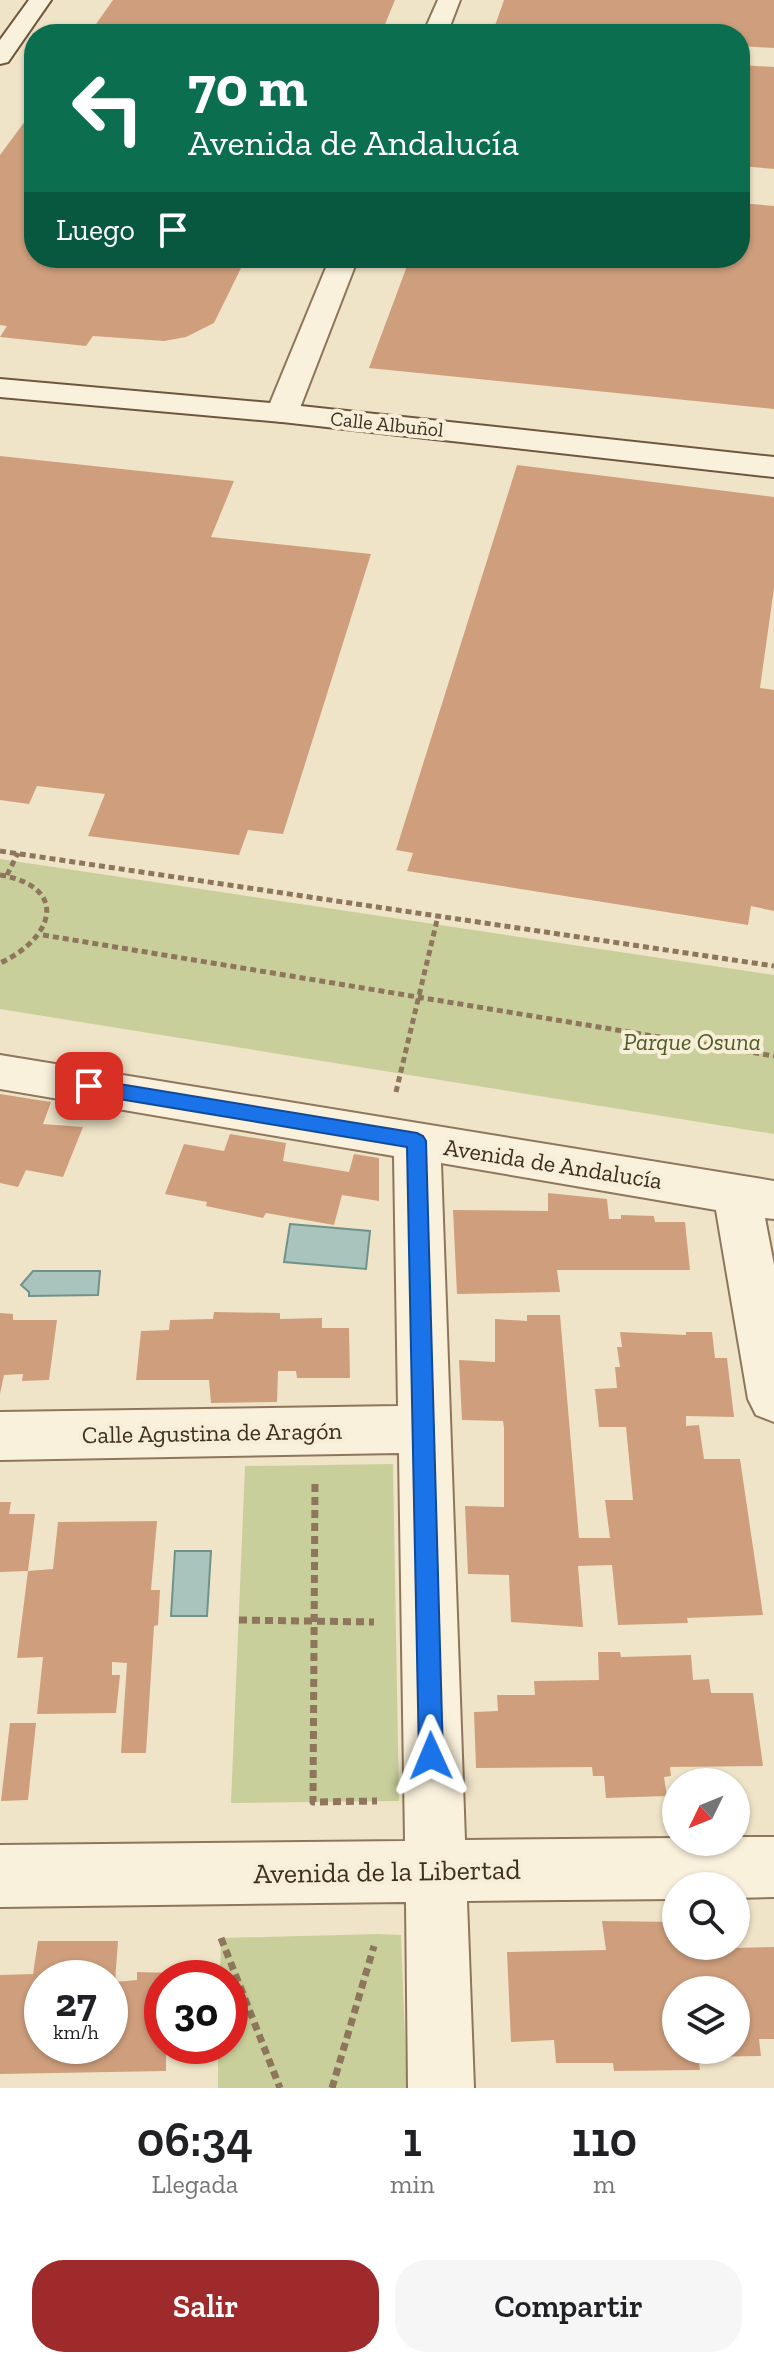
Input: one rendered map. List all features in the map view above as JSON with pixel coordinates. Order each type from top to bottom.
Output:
[{"type":"street","points":[[0,57],[40,0]]},
{"type":"street","points":[[439,24],[449,0]]},
{"type":"street","points":[[282,413],[340,268]]},
{"type":"street","name":"Calle Albuñol","points":[[0,388],[282,413],[774,467]]},
{"type":"street","name":"Avenida de Andalucía","points":[[0,1072],[756,1197]]},
{"type":"street","points":[[401,1138],[424,1429],[441,2088]]},
{"type":"street","points":[[756,1197],[774,1399]]},
{"type":"street","name":"Calle Agustina de Aragón","points":[[0,1436],[424,1429]]},
{"type":"street","name":"Avenida de la Libertad","points":[[0,1876],[774,1867]]},
{"type":"path","points":[[0,851],[774,966]]},
{"type":"path","points":[[0,963],[31,948],[43,935],[49,919],[48,904],[40,891],[25,881],[4,875],[18,853]]},
{"type":"path","points":[[401,1138],[420,997],[438,916]]},
{"type":"path","points":[[43,935],[774,1056]]},
{"type":"path","points":[[315,1481],[313,1802],[377,1801]]},
{"type":"path","points":[[239,1620],[382,1622]]},
{"type":"path","points":[[332,2088],[378,1934]]},
{"type":"path","points":[[221,1938],[280,2088]]},
{"type":"green space","name":"Parque Osuna","points":[[0,859],[774,975],[774,1134],[0,1009]]},
{"type":"green space","points":[[393,1464],[399,1801],[231,1803],[245,1466]]},
{"type":"green space","points":[[401,1935],[407,2088],[218,2088],[218,2064],[248,2064],[248,1960],[220,1960],[221,1938]]},
{"type":"water","points":[[290,1224],[370,1231],[366,1269],[284,1262]]},
{"type":"water","points":[[33,1271],[100,1271],[98,1295],[29,1296],[21,1285]]},
{"type":"water","points":[[175,1551],[211,1551],[207,1616],[171,1616]]},
{"type":"building","points":[[113,0],[395,0],[385,24],[96,24]]},
{"type":"building","points":[[504,0],[774,0],[774,48],[750,47],[750,24],[496,24]]},
{"type":"building","points":[[750,66],[774,67],[774,169],[750,167]]},
{"type":"building","points":[[24,123],[24,268],[241,268],[214,323],[186,337],[164,341],[93,336],[86,346],[0,337],[7,326],[0,325],[0,155]]},
{"type":"building","points":[[750,204],[774,206],[774,409],[369,368],[406,268],[750,268]]},
{"type":"building","points":[[0,456],[234,481],[211,537],[371,554],[283,834],[248,830],[239,855],[88,836],[105,794],[37,786],[29,804],[0,800]]},
{"type":"building","points":[[517,465],[774,497],[774,588],[760,688],[774,690],[774,911],[751,906],[748,925],[407,871],[413,853],[396,850]]},
{"type":"building","points":[[0,1094],[51,1102],[43,1124],[83,1127],[63,1177],[26,1170],[18,1187],[0,1183]]},
{"type":"building","points":[[230,1134],[286,1143],[283,1161],[349,1172],[354,1154],[379,1158],[379,1201],[342,1195],[334,1225],[266,1213],[263,1218],[165,1194],[184,1144],[224,1151]]},
{"type":"building","points":[[548,1193],[607,1199],[609,1219],[621,1219],[621,1215],[654,1216],[655,1222],[685,1222],[690,1270],[557,1270],[560,1292],[457,1294],[453,1210],[548,1211]]},
{"type":"building","points":[[214,1312],[280,1313],[280,1319],[322,1318],[322,1328],[349,1328],[350,1378],[297,1378],[296,1371],[278,1371],[277,1402],[211,1403],[209,1380],[136,1380],[141,1331],[169,1330],[170,1320],[213,1319]]},
{"type":"building","points":[[0,1313],[13,1314],[13,1320],[57,1320],[49,1380],[22,1381],[23,1374],[4,1375],[0,1394]]},
{"type":"building","points":[[527,1315],[560,1315],[579,1538],[610,1538],[605,1500],[633,1500],[626,1427],[599,1427],[595,1389],[617,1388],[615,1367],[620,1367],[617,1347],[622,1347],[620,1332],[686,1335],[686,1332],[712,1332],[715,1358],[727,1358],[734,1417],[686,1416],[686,1426],[699,1425],[704,1459],[740,1459],[763,1615],[687,1618],[688,1623],[618,1625],[612,1565],[578,1566],[583,1627],[511,1622],[509,1575],[468,1574],[465,1506],[504,1507],[504,1428],[503,1421],[462,1420],[459,1360],[495,1362],[495,1319],[527,1321]]},
{"type":"building","points":[[0,1502],[11,1502],[9,1514],[35,1514],[28,1571],[0,1572]]},
{"type":"building","points":[[157,1521],[151,1590],[160,1590],[158,1625],[154,1626],[146,1753],[121,1753],[127,1663],[112,1662],[112,1675],[120,1675],[116,1713],[37,1714],[43,1657],[17,1658],[28,1571],[53,1569],[58,1522]]},
{"type":"building","points":[[598,1652],[620,1652],[621,1657],[691,1655],[693,1680],[709,1679],[711,1693],[753,1693],[763,1766],[662,1768],[662,1796],[606,1798],[604,1776],[593,1776],[592,1767],[476,1768],[474,1712],[498,1711],[497,1695],[535,1695],[534,1681],[599,1680]]},
{"type":"building","points":[[10,1723],[36,1723],[28,1800],[1,1801]]},
{"type":"building","points":[[602,1921],[662,1922],[662,1960],[750,1960],[750,1948],[774,1947],[774,2039],[759,2039],[761,2056],[750,2056],[750,1976],[662,1976],[662,2064],[699,2064],[700,2070],[614,2071],[613,2063],[556,2063],[554,2040],[511,2042],[507,1952],[606,1950]]},
{"type":"building","points":[[38,1941],[118,1941],[117,1960],[35,1960]]},
{"type":"building","points":[[137,1972],[144,1972],[144,2064],[166,2064],[166,2071],[0,2074],[0,1975],[24,1974],[24,2064],[128,2064],[128,1981],[137,1980]]},
{"type":"route","points":[[89,1086],[417,1141],[431,1756]]}]
